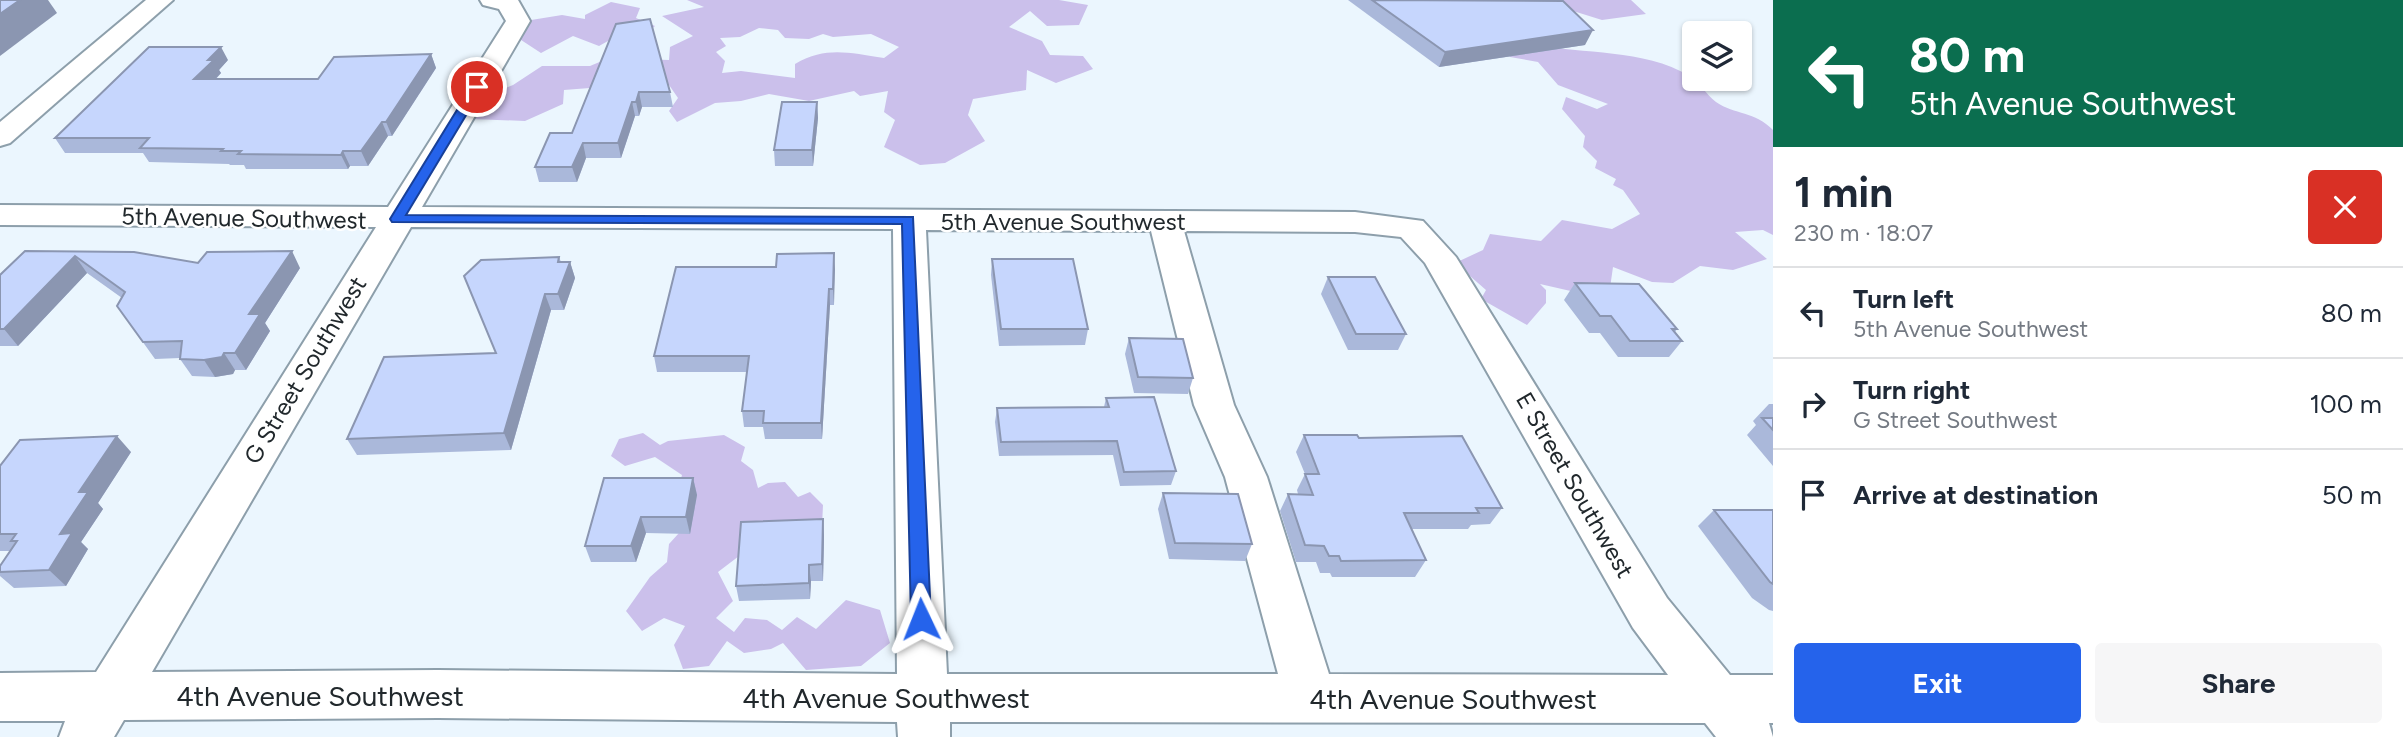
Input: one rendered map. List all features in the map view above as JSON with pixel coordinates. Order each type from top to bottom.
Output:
[{"type":"street","points":[[0,137],[162,0]]},
{"type":"street","name":"G Street Southwest","points":[[97,717],[518,21],[501,2]]},
{"type":"street","name":"5th Avenue Southwest","points":[[0,215],[1355,222],[1411,228]]},
{"type":"street","points":[[909,220],[923,718]]},
{"type":"street","points":[[1165,221],[1214,405],[1246,477],[1311,699]]},
{"type":"street","name":"E Street Southwest","points":[[1411,228],[1424,239],[1446,268],[1650,614],[1734,718]]},
{"type":"street","name":"4th Avenue Southwest","points":[[0,697],[97,717],[438,694],[923,718],[1311,699],[1734,718],[1773,699]]},
{"type":"shaded area","points":[[687,0],[1059,0],[1088,5],[1079,25],[1047,26],[1030,11],[1009,27],[1042,41],[1050,55],[1083,56],[1093,69],[1056,83],[1027,70],[1026,90],[973,99],[968,115],[985,141],[945,163],[920,165],[884,147],[895,120],[884,112],[888,91],[860,96],[854,91],[809,101],[769,94],[741,101],[715,103],[677,122],[669,111],[678,98],[667,82],[564,90],[563,104],[525,121],[471,119],[483,97],[513,85],[542,66],[590,66],[609,58],[669,60],[670,47],[693,36],[662,16],[704,7]],"holes":[[[759,28],[778,30],[785,38],[809,39],[823,34],[833,37],[871,34],[899,47],[884,58],[838,52],[817,55],[795,64],[795,78],[741,71],[722,73],[725,61],[716,52],[726,46],[720,38],[740,37]]]},
{"type":"shaded area","points":[[1472,0],[1631,0],[1646,14],[1602,20],[1570,10],[1533,44],[1633,56],[1672,67],[1682,72],[1682,91],[1705,91],[1716,102],[1759,119],[1773,130],[1773,235],[1763,230],[1735,232],[1767,259],[1733,270],[1700,266],[1673,283],[1652,282],[1613,267],[1610,288],[1575,292],[1540,284],[1546,290],[1546,303],[1527,325],[1481,299],[1486,290],[1455,263],[1483,250],[1490,234],[1541,241],[1562,220],[1612,229],[1640,214],[1623,190],[1613,185],[1616,179],[1595,168],[1597,161],[1583,147],[1585,136],[1562,109],[1566,97],[1597,109],[1608,104],[1558,85],[1538,62],[1510,57],[1502,41]]},
{"type":"shaded area","points":[[611,2],[640,8],[636,18],[655,26],[641,38],[617,36],[599,46],[573,36],[541,53],[518,38],[525,21],[562,15],[585,19],[585,15]]},
{"type":"shaded area","points":[[643,433],[660,445],[668,441],[724,435],[745,447],[741,461],[753,470],[758,488],[768,483],[785,482],[798,497],[810,492],[823,505],[822,526],[743,553],[718,572],[733,601],[716,618],[734,632],[745,618],[767,620],[782,630],[797,617],[816,629],[846,600],[880,610],[890,643],[861,666],[806,670],[783,643],[771,649],[744,653],[727,641],[709,666],[683,669],[674,645],[685,626],[664,618],[642,631],[626,611],[650,577],[667,562],[669,544],[679,533],[674,504],[682,475],[655,457],[625,466],[611,456],[619,439]]},
{"type":"building","points":[[0,0],[20,0],[0,14]]},
{"type":"building","points":[[1372,0],[1563,1],[1593,30],[1445,52]]},
{"type":"building","points":[[650,19],[670,92],[639,92],[636,102],[632,102],[618,143],[583,143],[572,167],[535,167],[550,133],[572,133],[616,24]]},
{"type":"building","points":[[149,47],[221,47],[208,60],[214,60],[194,79],[318,79],[334,57],[431,54],[386,122],[382,122],[361,151],[343,151],[341,155],[238,154],[241,151],[140,148],[149,138],[55,138]]},
{"type":"building","points":[[782,102],[817,102],[812,150],[774,150]]},
{"type":"building","points":[[25,251],[134,252],[198,263],[207,252],[292,251],[249,314],[260,314],[235,353],[224,353],[222,357],[204,360],[180,359],[182,341],[143,342],[117,306],[125,292],[75,256],[4,329],[0,329],[0,275]]},
{"type":"building","points":[[834,253],[833,289],[829,289],[821,423],[763,423],[764,411],[742,411],[749,356],[654,356],[676,267],[776,267],[777,254]]},
{"type":"building","points":[[559,257],[558,262],[570,262],[558,294],[545,294],[504,433],[347,439],[384,357],[496,353],[464,276],[481,260]]},
{"type":"building","points":[[992,259],[1073,259],[1088,329],[1001,329]]},
{"type":"building","points":[[1328,277],[1375,277],[1406,334],[1356,334]]},
{"type":"building","points":[[1575,283],[1639,284],[1677,329],[1672,329],[1682,341],[1630,341],[1611,316],[1600,316]]},
{"type":"building","points":[[1129,338],[1183,339],[1193,378],[1138,377]]},
{"type":"building","points":[[1154,397],[1176,471],[1124,472],[1117,441],[1001,442],[997,408],[1109,407],[1106,398]]},
{"type":"building","points":[[1762,418],[1773,418],[1773,430]]},
{"type":"building","points":[[1304,435],[1357,435],[1359,438],[1462,436],[1502,508],[1476,508],[1479,513],[1404,513],[1426,560],[1341,561],[1339,556],[1329,556],[1324,546],[1305,545],[1288,494],[1313,495],[1305,474],[1319,474]]},
{"type":"building","points":[[117,436],[79,492],[88,492],[60,534],[72,533],[49,570],[0,572],[0,566],[17,541],[11,541],[16,534],[0,534],[0,466],[20,440]]},
{"type":"building","points":[[604,478],[693,478],[686,517],[641,517],[631,546],[585,546]]},
{"type":"building","points":[[1163,493],[1238,494],[1252,544],[1175,543]]},
{"type":"building","points":[[1714,510],[1773,510],[1773,584],[1770,582]]},
{"type":"building","points":[[823,519],[822,564],[809,565],[809,583],[736,586],[741,522]]},
{"type":"route","points":[[477,87],[396,219],[909,220],[921,619]]}]
